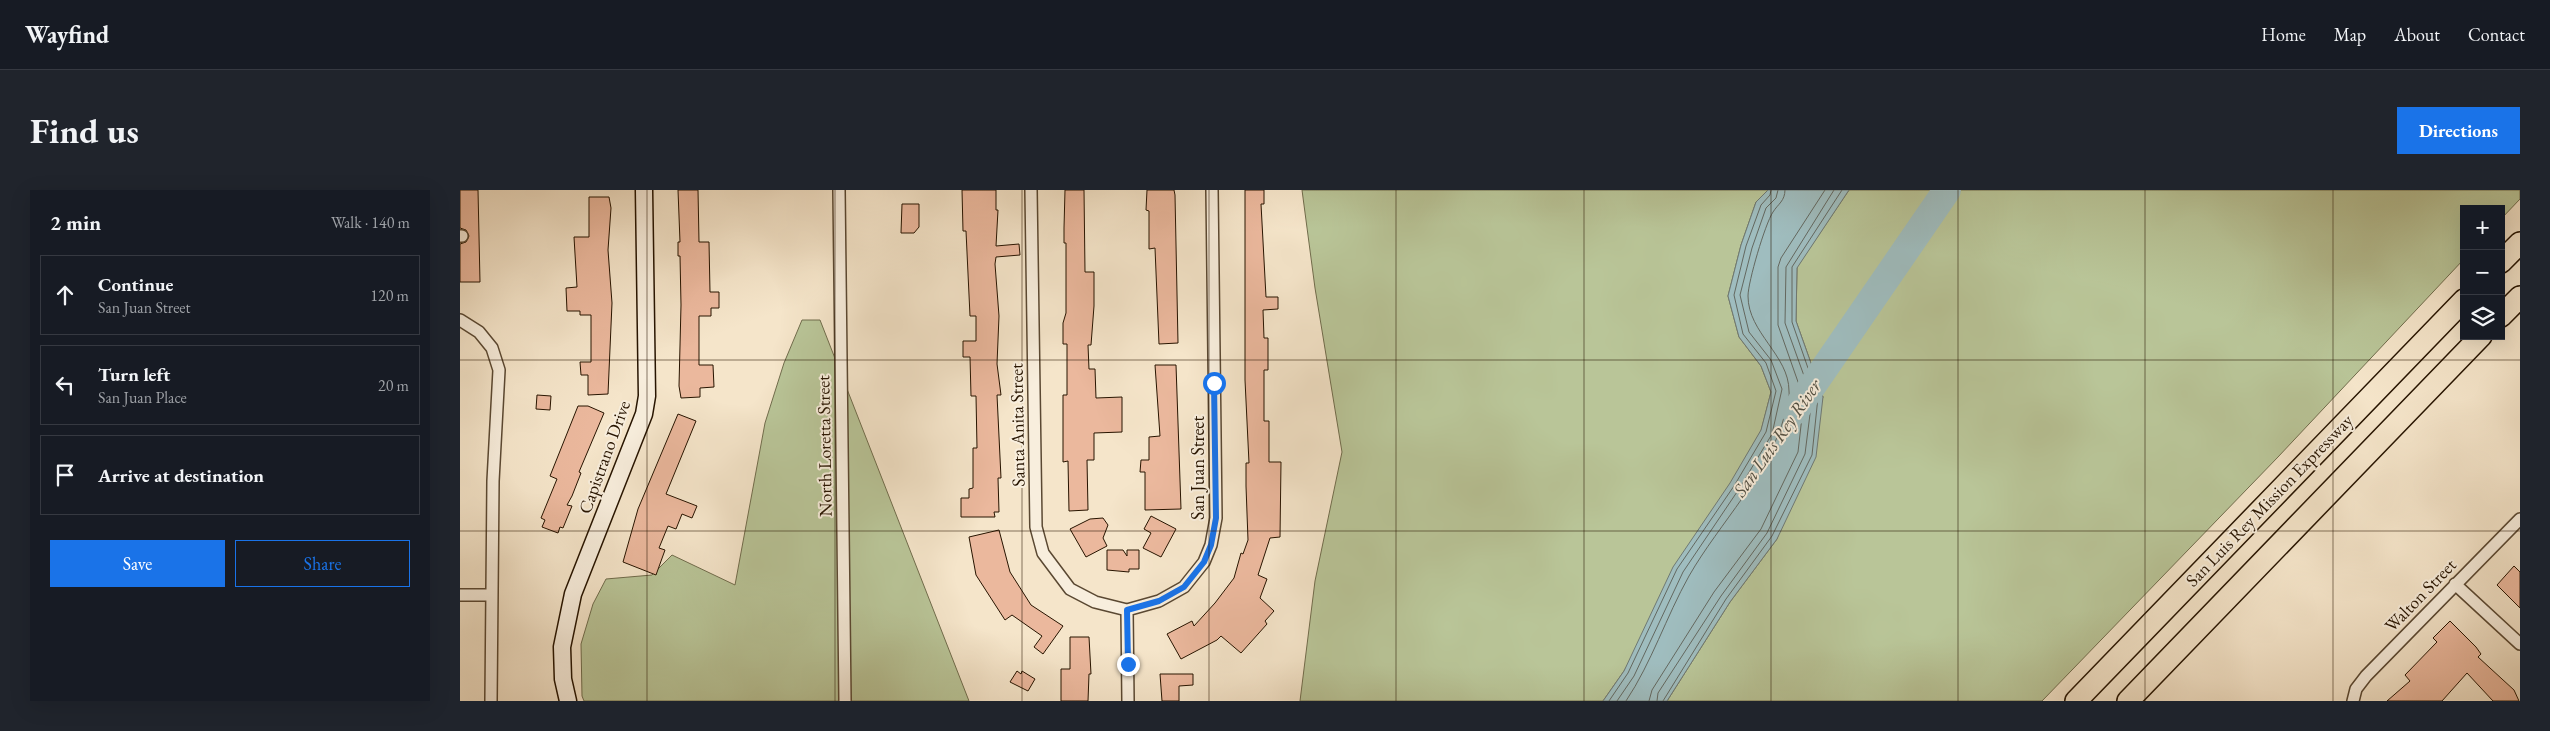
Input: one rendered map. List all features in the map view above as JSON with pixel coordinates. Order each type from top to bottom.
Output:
[{"type":"highway","points":[[2505,258],[2520,243]]},
{"type":"highway","points":[[2505,312],[2520,297]]},
{"type":"highway","name":"San Luis Rey Mission Expressway","points":[[2076,701],[2460,304]]},
{"type":"highway","points":[[2128,701],[2477,340]]},
{"type":"street","name":"Capistrano Drive","points":[[568,701],[563,679],[562,648],[573,594],[644,414],[647,396],[644,190]]},
{"type":"street","name":"North Loretta Street","points":[[839,190],[845,701]]},
{"type":"street","name":"Santa Anita Street","points":[[1031,190],[1036,527],[1043,553],[1070,588],[1095,602],[1127,610]]},
{"type":"street","name":"San Juan Street","points":[[1127,610],[1159,601],[1184,587],[1204,562],[1211,545],[1216,518],[1212,190]]},
{"type":"street","points":[[460,320],[479,332],[492,348],[499,370],[493,481],[491,701]]},
{"type":"street","name":"Walton Street","points":[[2353,701],[2356,689],[2366,676],[2520,519]]},
{"type":"street","points":[[2455,584],[2520,644]]},
{"type":"street","points":[[460,595],[492,595]]},
{"type":"street","points":[[1127,610],[1128,701]]},
{"type":"green space","points":[[1302,190],[1768,190],[1756,202],[1741,245],[1728,296],[1739,337],[1761,366],[1771,392],[1761,431],[1624,671],[1603,701],[1300,701],[1315,581],[1342,452],[1315,288]]},
{"type":"green space","points":[[1849,190],[2520,190],[2520,199],[2505,215],[2505,205],[2460,205],[2460,263],[2278,457],[2042,701],[1667,701],[1730,602],[1777,539],[1823,397],[1796,321],[1797,267]]},
{"type":"green space","points":[[802,320],[820,320],[969,701],[584,701],[582,696],[581,644],[593,604],[606,579],[652,575],[672,555],[735,585],[765,423],[784,363]]},
{"type":"water","points":[[1768,190],[1849,190],[1797,268],[1796,321],[1823,397],[1816,457],[1777,539],[1730,602],[1667,701],[1603,701],[1624,671],[1673,567],[1730,483],[1761,430],[1771,392],[1761,366],[1739,337],[1728,296],[1741,245],[1756,202]]},
{"type":"building","points":[[460,190],[478,190],[480,282],[460,282],[460,244],[466,242],[469,236],[466,230],[460,228]]},
{"type":"building","points":[[678,190],[698,190],[699,242],[709,242],[710,292],[719,292],[719,308],[711,308],[711,316],[699,316],[699,365],[713,365],[714,387],[700,388],[700,397],[681,398],[679,386],[681,305],[680,256],[678,256],[678,242],[680,242]]},
{"type":"building","points":[[962,190],[996,190],[996,210],[998,210],[996,246],[1019,244],[1020,255],[996,257],[995,264],[999,316],[997,364],[1001,395],[997,395],[1001,478],[998,478],[999,512],[994,512],[995,517],[961,517],[961,498],[969,498],[969,489],[973,488],[973,448],[977,448],[976,396],[971,396],[970,357],[963,357],[963,341],[976,341],[976,316],[970,316],[966,231],[963,231]]},
{"type":"building","points":[[1065,190],[1084,190],[1085,272],[1094,272],[1091,345],[1088,345],[1089,369],[1095,369],[1096,398],[1122,397],[1122,432],[1094,433],[1094,460],[1087,460],[1088,510],[1069,511],[1068,461],[1063,462],[1063,395],[1067,395],[1067,344],[1063,344],[1063,323],[1066,313]]},
{"type":"building","points":[[1147,190],[1174,190],[1178,343],[1159,344],[1155,248],[1149,249],[1149,211],[1146,210]]},
{"type":"building","points":[[1245,190],[1264,190],[1264,204],[1261,204],[1266,297],[1278,297],[1278,309],[1263,310],[1264,338],[1268,338],[1268,370],[1264,370],[1264,421],[1269,421],[1269,462],[1281,462],[1280,537],[1270,538],[1258,575],[1267,579],[1260,598],[1274,611],[1265,621],[1267,624],[1241,653],[1221,636],[1181,659],[1167,634],[1192,621],[1194,626],[1215,603],[1234,578],[1241,553],[1243,554],[1248,540],[1246,463],[1249,463],[1245,380]]},
{"type":"building","points":[[589,197],[609,197],[611,208],[608,250],[612,303],[608,394],[588,395],[588,375],[581,375],[580,362],[591,362],[591,315],[580,315],[580,311],[567,311],[566,288],[577,287],[574,237],[589,237]]},
{"type":"building","points":[[902,204],[919,204],[919,227],[914,233],[901,233]]},
{"type":"building","points":[[1155,365],[1176,365],[1181,509],[1145,510],[1145,472],[1140,472],[1141,460],[1149,460],[1149,437],[1160,436]]},
{"type":"building","points":[[537,395],[551,396],[550,410],[536,409]]},
{"type":"building","points":[[578,406],[588,406],[604,413],[567,505],[572,506],[563,528],[560,527],[558,533],[542,527],[545,520],[541,518],[557,479],[550,476]]},
{"type":"building","points":[[678,414],[696,421],[666,494],[697,506],[692,518],[682,514],[676,529],[668,526],[659,548],[665,550],[656,575],[623,562],[638,509]]},
{"type":"building","points":[[1151,516],[1176,529],[1161,557],[1143,548],[1151,533],[1144,529]]},
{"type":"building","points":[[1103,518],[1108,525],[1103,538],[1107,546],[1086,557],[1070,529],[1090,519]]},
{"type":"building","points":[[999,530],[1010,572],[1031,605],[1063,626],[1043,654],[1034,647],[1042,636],[1012,615],[1005,620],[976,575],[969,537]]},
{"type":"building","points":[[1107,550],[1123,550],[1127,556],[1127,550],[1139,550],[1139,569],[1129,569],[1129,572],[1107,570]]},
{"type":"building","points":[[2514,566],[2520,572],[2520,608],[2497,585]]},
{"type":"building","points":[[2450,621],[2476,647],[2481,654],[2478,657],[2514,690],[2519,701],[2493,701],[2467,673],[2442,701],[2387,701],[2410,681],[2405,675],[2437,642],[2433,638]]},
{"type":"building","points":[[1070,637],[1089,637],[1091,674],[1089,674],[1088,701],[1061,701],[1061,669],[1070,669]]},
{"type":"building","points":[[1017,671],[1021,674],[1022,671],[1035,679],[1028,691],[1010,682]]},
{"type":"building","points":[[1160,674],[1193,674],[1193,685],[1179,686],[1179,701],[1162,701]]},
{"type":"waterway","name":"San Luis Rey River","points":[[1795,411],[1947,190]]},
{"type":"route","points":[[1128,664],[1127,610],[1159,601],[1184,587],[1204,562],[1211,545],[1216,518],[1214,383]]}]
